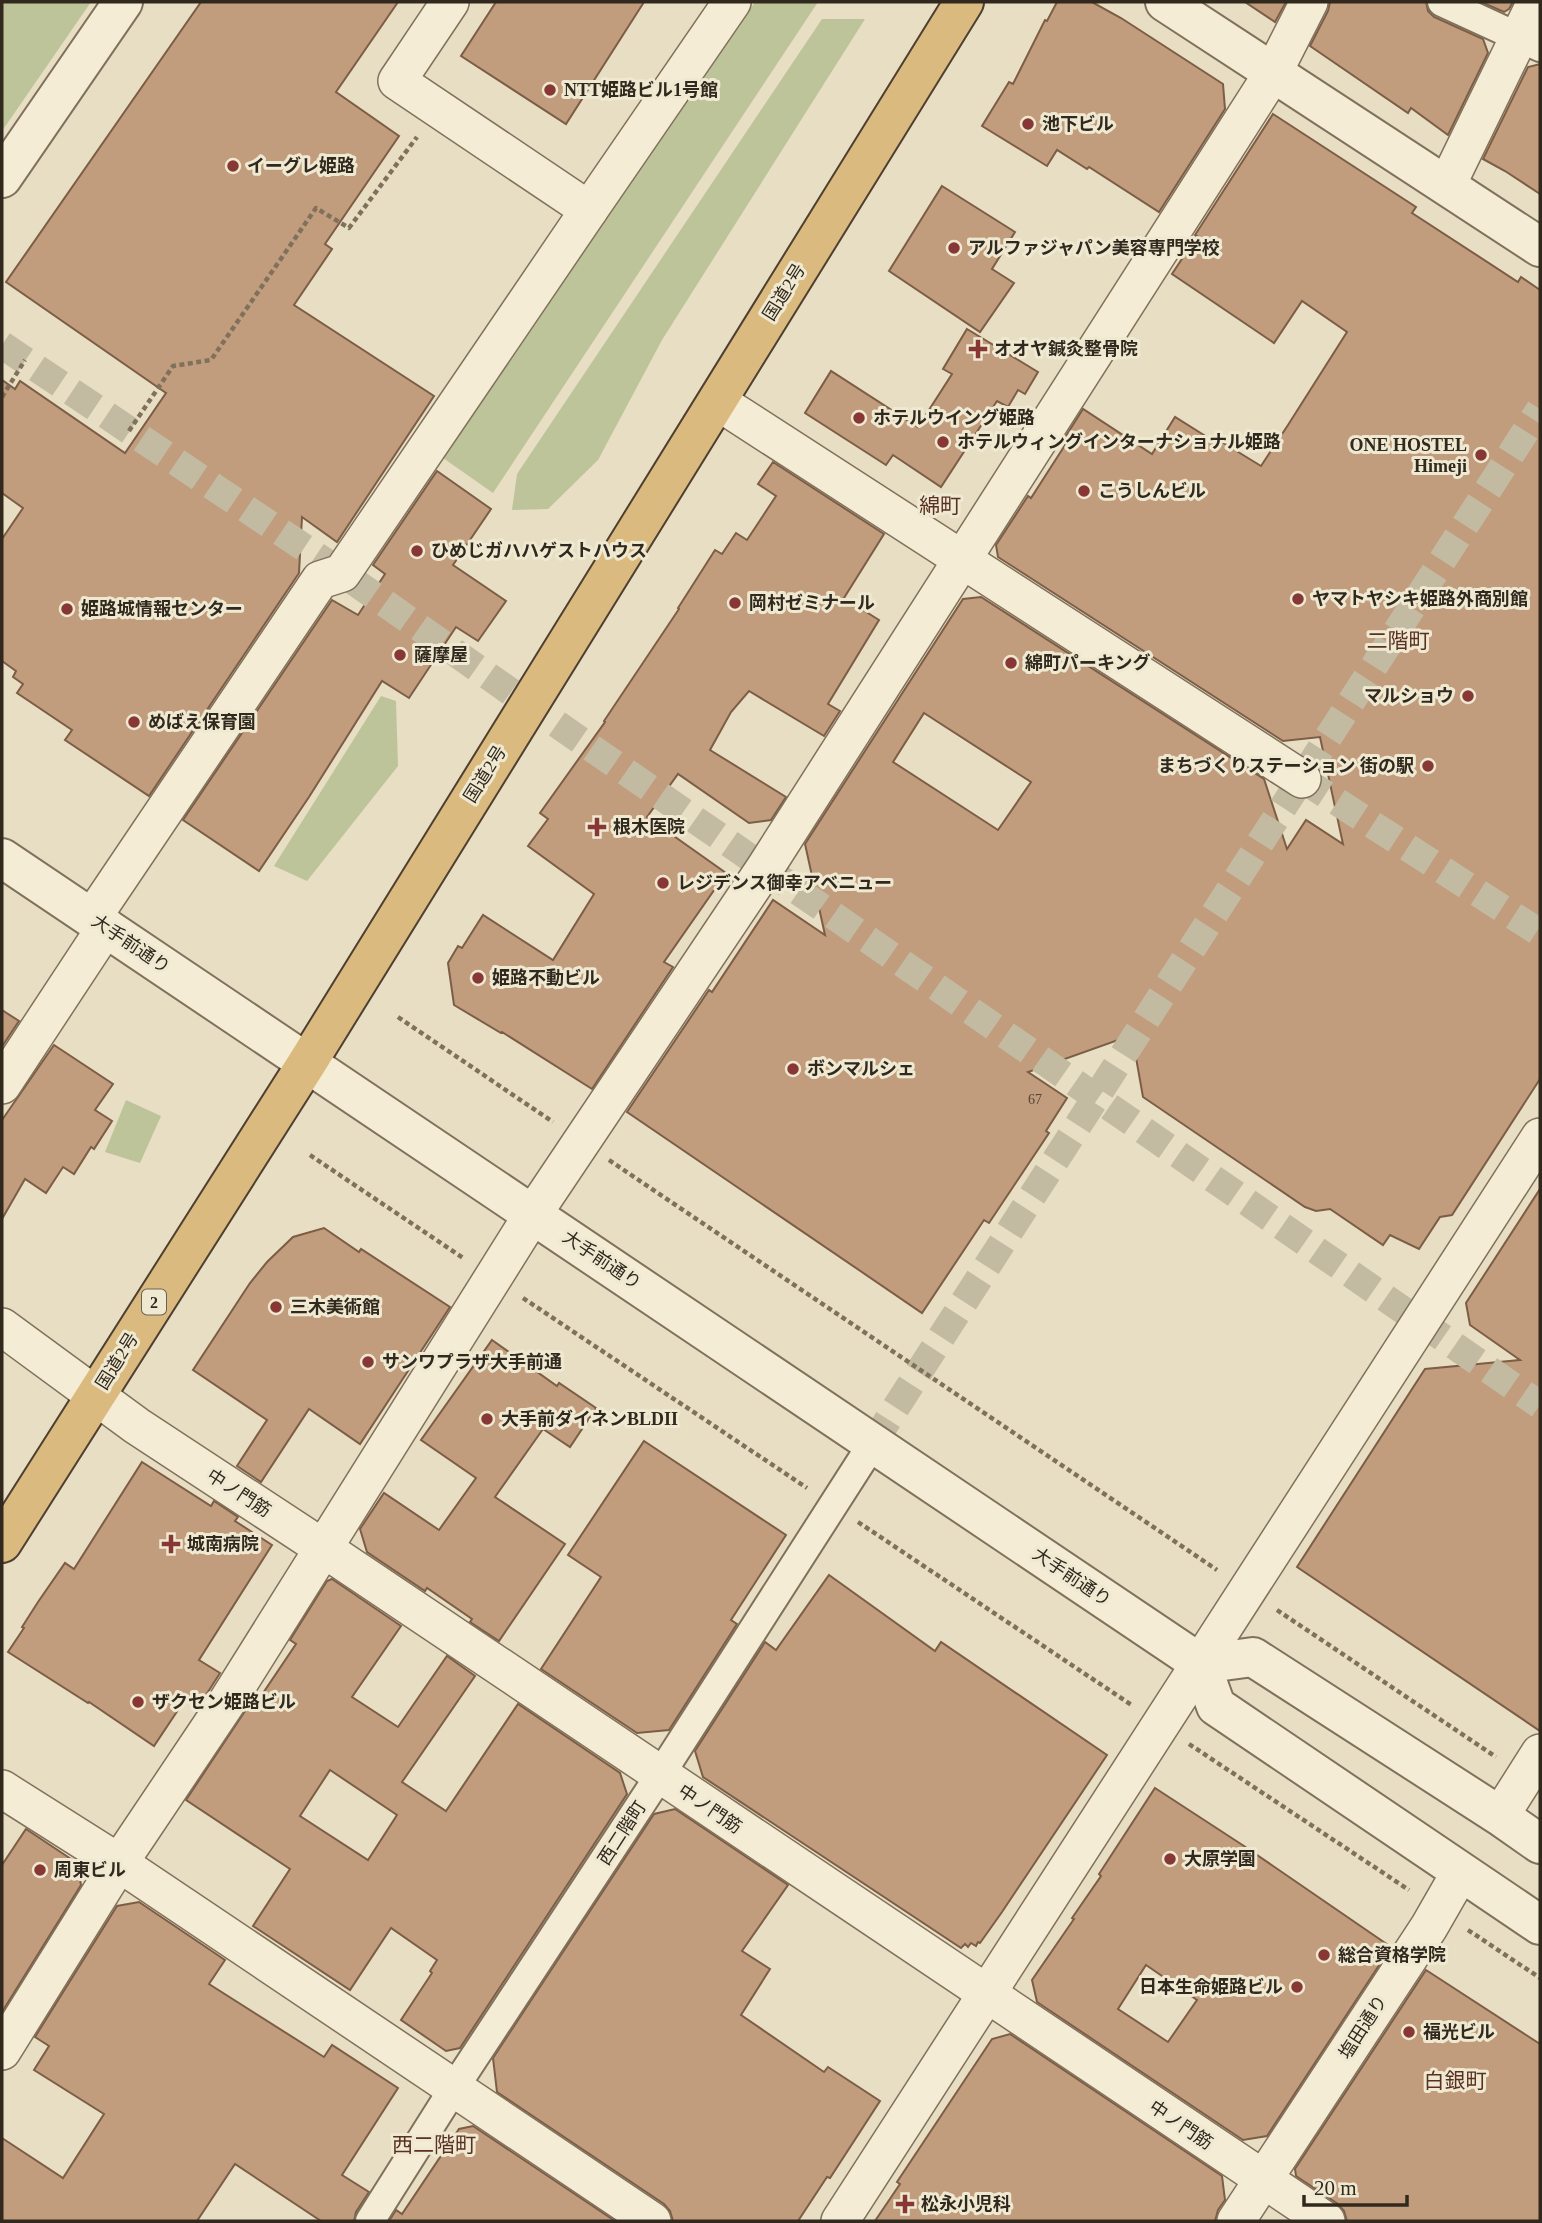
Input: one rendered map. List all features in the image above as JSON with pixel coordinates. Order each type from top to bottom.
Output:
[{"type":"highway","name":"国道2号","points":[[2,1543],[307,1063],[964,2]]},
{"type":"street","points":[[2,178],[123,2]]},
{"type":"street","points":[[450,2],[397,81],[589,210]]},
{"type":"street","points":[[2,1085],[99,923],[320,580],[342,573],[732,2]]},
{"type":"street","points":[[1165,2],[1540,247]]},
{"type":"street","points":[[2,2051],[119,1863],[227,1702],[533,1214],[765,868],[1273,73],[1309,2]]},
{"type":"street","points":[[1442,2],[1530,43]]},
{"type":"street","points":[[1447,185],[1530,43],[1536,2]]},
{"type":"street","points":[[717,401],[1302,779]]},
{"type":"street","name":"大手前通り","points":[[3,861],[1201,1664]]},
{"type":"street","points":[[839,2221],[1540,1138]]},
{"type":"street","name":"中ノ門筋","points":[[2,1327],[148,1433],[1326,2221]]},
{"type":"street","name":"西二階町","points":[[370,2221],[873,1443]]},
{"type":"street","points":[[1201,1664],[1252,1657],[1540,1844]]},
{"type":"street","points":[[1201,1664],[1216,1706],[1540,1925]]},
{"type":"street","points":[[1500,1816],[1533,1765]]},
{"type":"street","points":[[2,1789],[119,1863],[652,2221]]},
{"type":"street","name":"塩田通り","points":[[1236,2221],[1460,1873]]},
{"type":"path","points":[[130,431],[173,366],[211,360],[316,208],[349,228],[438,108]]},
{"type":"path","points":[[2,397],[25,360]]},
{"type":"path","points":[[398,1017],[1248,1591],[1533,1765]]},
{"type":"path","points":[[310,1155],[1540,1978]]},
{"type":"green space","points":[[2,2],[91,2],[2,131]]},
{"type":"green space","points":[[755,2],[818,2],[493,493],[436,453]]},
{"type":"green space","points":[[822,19],[865,19],[662,340],[598,460],[548,509],[512,510],[517,474]]},
{"type":"green space","points":[[381,696],[396,701],[398,766],[307,881],[274,866]]},
{"type":"green space","points":[[126,1100],[161,1116],[140,1163],[105,1152]]},
{"type":"building","points":[[201,2],[398,2],[336,92],[399,136],[325,244],[332,249],[294,305],[434,396],[337,542],[302,517],[299,573],[149,796],[65,740],[72,730],[17,693],[23,684],[13,677],[16,671],[2,661],[2,539],[23,508],[2,493],[2,380],[15,389],[20,381],[125,453],[166,393],[6,282]]},
{"type":"building","name":"NTT姫路ビル1号館","points":[[496,2],[644,2],[566,124],[461,56]]},
{"type":"building","points":[[1057,2],[1092,2],[1223,84],[1225,109],[1159,212],[1057,150],[1047,166],[982,126],[1009,82],[1013,84]]},
{"type":"building","points":[[1245,2],[1286,2],[1275,22]]},
{"type":"building","points":[[1330,2],[1426,2],[1428,11],[1434,17],[1483,39],[1488,53],[1448,135],[1411,108],[1408,113],[1310,46]]},
{"type":"building","points":[[1481,2],[1513,2],[1504,12]]},
{"type":"building","points":[[1540,64],[1540,194],[1483,159],[1528,67]]},
{"type":"building","points":[[1273,114],[1416,207],[1412,213],[1518,282],[1521,277],[1540,290],[1540,1079],[1452,1215],[1440,1217],[1419,1249],[1390,1235],[1383,1245],[1330,1209],[1316,1211],[1305,1207],[1143,1097],[1132,1035],[1028,1072],[1067,1098],[1046,1131],[1049,1133],[989,1223],[984,1220],[922,1313],[627,1112],[773,900],[825,935],[805,844],[963,599],[981,597],[1264,779],[1287,849],[1306,820],[1343,844],[1320,737],[1283,741],[998,557],[996,545],[1028,496],[1031,498],[1067,442],[1064,439],[1083,409],[1152,454],[1175,417],[1261,466],[1347,332],[1302,301],[1274,343],[1172,274],[1197,236],[1195,235]],"holes":[[[924,713],[1031,782],[998,830],[893,762]]]},
{"type":"building","name":"アルファジャパン美容専門学校","points":[[942,186],[1015,232],[992,269],[1014,283],[980,332],[889,271]]},
{"type":"building","points":[[967,329],[1038,372],[1025,394],[1018,390],[1008,407],[997,401],[941,487],[893,455],[886,465],[805,413],[831,371],[918,427],[952,374],[943,369]]},
{"type":"building","points":[[773,462],[884,534],[844,598],[879,620],[828,704],[840,711],[824,736],[749,691],[731,712],[710,750],[786,797],[771,820],[749,823],[678,774],[647,817],[726,873],[664,962],[673,967],[592,1089],[454,1005],[448,963],[458,946],[462,948],[483,915],[553,960],[594,894],[528,846],[548,819],[540,813],[605,722],[715,550],[722,554],[736,533],[747,540],[776,496],[758,484]]},
{"type":"building","points":[[437,471],[491,509],[453,565],[506,601],[478,641],[456,627],[409,698],[382,681],[259,871],[183,820],[332,600],[358,615],[385,574],[373,565]]},
{"type":"building","points":[[2,1010],[19,1021],[3,1045],[2,1044]]},
{"type":"building","points":[[54,1045],[113,1084],[95,1110],[112,1121],[74,1174],[63,1167],[46,1193],[25,1179],[2,1219],[2,1120]]},
{"type":"building","points":[[1540,1189],[1540,1731],[1297,1567],[1425,1369],[1520,1360],[1470,1325],[1466,1303]]},
{"type":"building","points":[[324,1228],[450,1307],[360,1444],[309,1409],[261,1482],[237,1466],[267,1420],[193,1370],[250,1283],[267,1262],[293,1237]]},
{"type":"building","points":[[492,1340],[557,1386],[559,1383],[596,1408],[570,1447],[543,1429],[495,1497],[565,1544],[499,1641],[427,1588],[425,1591],[367,1552],[360,1529],[384,1493],[439,1530],[476,1478],[421,1440]]},
{"type":"building","points":[[644,1441],[786,1535],[731,1620],[737,1624],[669,1730],[637,1733],[541,1669],[601,1577],[568,1555]]},
{"type":"building","points":[[142,1462],[211,1506],[214,1501],[238,1517],[235,1521],[272,1545],[199,1660],[220,1673],[199,1706],[186,1698],[154,1746],[8,1652],[65,1563],[74,1569]]},
{"type":"building","points":[[829,1575],[935,1651],[941,1642],[1107,1755],[1002,1912],[976,1946],[971,1943],[968,1947],[965,1944],[961,1948],[703,1777],[695,1751],[765,1642],[776,1650]]},
{"type":"building","points":[[332,1579],[401,1626],[352,1697],[398,1727],[447,1656],[475,1676],[402,1782],[446,1811],[518,1704],[620,1773],[627,1794],[460,2048],[446,2051],[401,2020],[432,1973],[430,1971],[437,1960],[391,1928],[350,1990],[253,1926],[290,1869],[186,1800],[255,1696],[259,1699],[296,1644],[290,1640],[327,1581]],"holes":[[[330,1770],[397,1815],[368,1860],[300,1816]]]},
{"type":"building","points":[[1155,1788],[1391,1947],[1267,2136],[1243,2140],[1037,2002],[1032,1980],[1074,1919],[1072,1918],[1101,1876],[1099,1874]],"holes":[[[1146,1965],[1197,2000],[1168,2042],[1118,2009]]]},
{"type":"building","points":[[675,1809],[788,1885],[742,1951],[770,1969],[741,2015],[824,2072],[828,2067],[880,2101],[830,2178],[827,2177],[798,2221],[673,2221],[664,2204],[497,2092],[493,2058],[654,1814]]},
{"type":"building","points":[[26,1829],[77,1863],[81,1885],[2,2012],[2,1865]]},
{"type":"building","points":[[139,1902],[225,1960],[209,1984],[324,2057],[332,2045],[398,2088],[342,2175],[369,2192],[356,2212],[354,2221],[321,2221],[235,2164],[197,2221],[2,2221],[2,2138],[63,2178],[104,2114],[34,2070],[49,2046],[35,2037],[117,1906]]},
{"type":"building","points":[[1426,1970],[1540,2044],[1540,2221],[1347,2221],[1338,2204],[1296,2176],[1295,2169]]},
{"type":"building","points":[[1010,2034],[1222,2176],[1225,2200],[1215,2221],[875,2221],[900,2184],[897,2182],[992,2039]]},
{"type":"building","points":[[473,2126],[615,2221],[389,2221],[396,2210],[402,2214],[459,2129]]},
{"type":"tunnel","points":[[2,345],[342,573],[1540,1405]]},
{"type":"tunnel","points":[[873,1443],[1540,409]]},
{"type":"tunnel","points":[[1302,779],[1540,933]]},
{"type":"place","name":"NTT姫路ビル1号館","points":[[550,90]]},
{"type":"place","name":"池下ビル","points":[[1028,124]]},
{"type":"place","name":"イーグレ姫路","points":[[233,166]]},
{"type":"place","name":"アルファジャパン美容専門学校","points":[[954,248]]},
{"type":"place","name":"オオヤ鍼灸整骨院","points":[[978,349]]},
{"type":"place","name":"ホテルウイング姫路","points":[[859,418]]},
{"type":"place","name":"ホテルウィングインターナショナル姫路","points":[[943,442]]},
{"type":"place","name":"ONE HOSTEL Himeji","points":[[1481,455]]},
{"type":"place","name":"こうしんビル","points":[[1084,491]]},
{"type":"place","name":"ひめじガハハゲストハウス","points":[[417,551]]},
{"type":"place","name":"ヤマトヤシキ姫路外商別館","points":[[1298,599]]},
{"type":"place","name":"岡村ゼミナール","points":[[735,603]]},
{"type":"place","name":"姫路城情報センター","points":[[67,609]]},
{"type":"place","name":"薩摩屋","points":[[400,655]]},
{"type":"place","name":"綿町パーキング","points":[[1011,663]]},
{"type":"place","name":"マルショウ","points":[[1468,696]]},
{"type":"place","name":"めばえ保育園","points":[[134,722]]},
{"type":"place","name":"まちづくりステーション 街の駅","points":[[1428,766]]},
{"type":"place","name":"根木医院","points":[[597,827]]},
{"type":"place","name":"レジデンス御幸アベニュー","points":[[663,883]]},
{"type":"place","name":"姫路不動ビル","points":[[478,978]]},
{"type":"place","name":"ボンマルシェ","points":[[793,1069]]},
{"type":"place","name":"三木美術館","points":[[276,1307]]},
{"type":"place","name":"サンワプラザ大手前通","points":[[368,1362]]},
{"type":"place","name":"大手前ダイネンBLDII","points":[[487,1419]]},
{"type":"place","name":"城南病院","points":[[171,1544]]},
{"type":"place","name":"ザクセン姫路ビル","points":[[138,1702]]},
{"type":"place","name":"大原学園","points":[[1170,1859]]},
{"type":"place","name":"周東ビル","points":[[40,1870]]},
{"type":"place","name":"総合資格学院","points":[[1324,1955]]},
{"type":"place","name":"日本生命姫路ビル","points":[[1297,1987]]},
{"type":"place","name":"福光ビル","points":[[1409,2032]]},
{"type":"place","name":"松永小児科","points":[[905,2204]]},
{"type":"district","name":"綿町","points":[[940,506]]},
{"type":"district","name":"二階町","points":[[1398,641]]},
{"type":"district","name":"白銀町","points":[[1455,2081]]},
{"type":"district","name":"西二階町","points":[[434,2145]]}]
